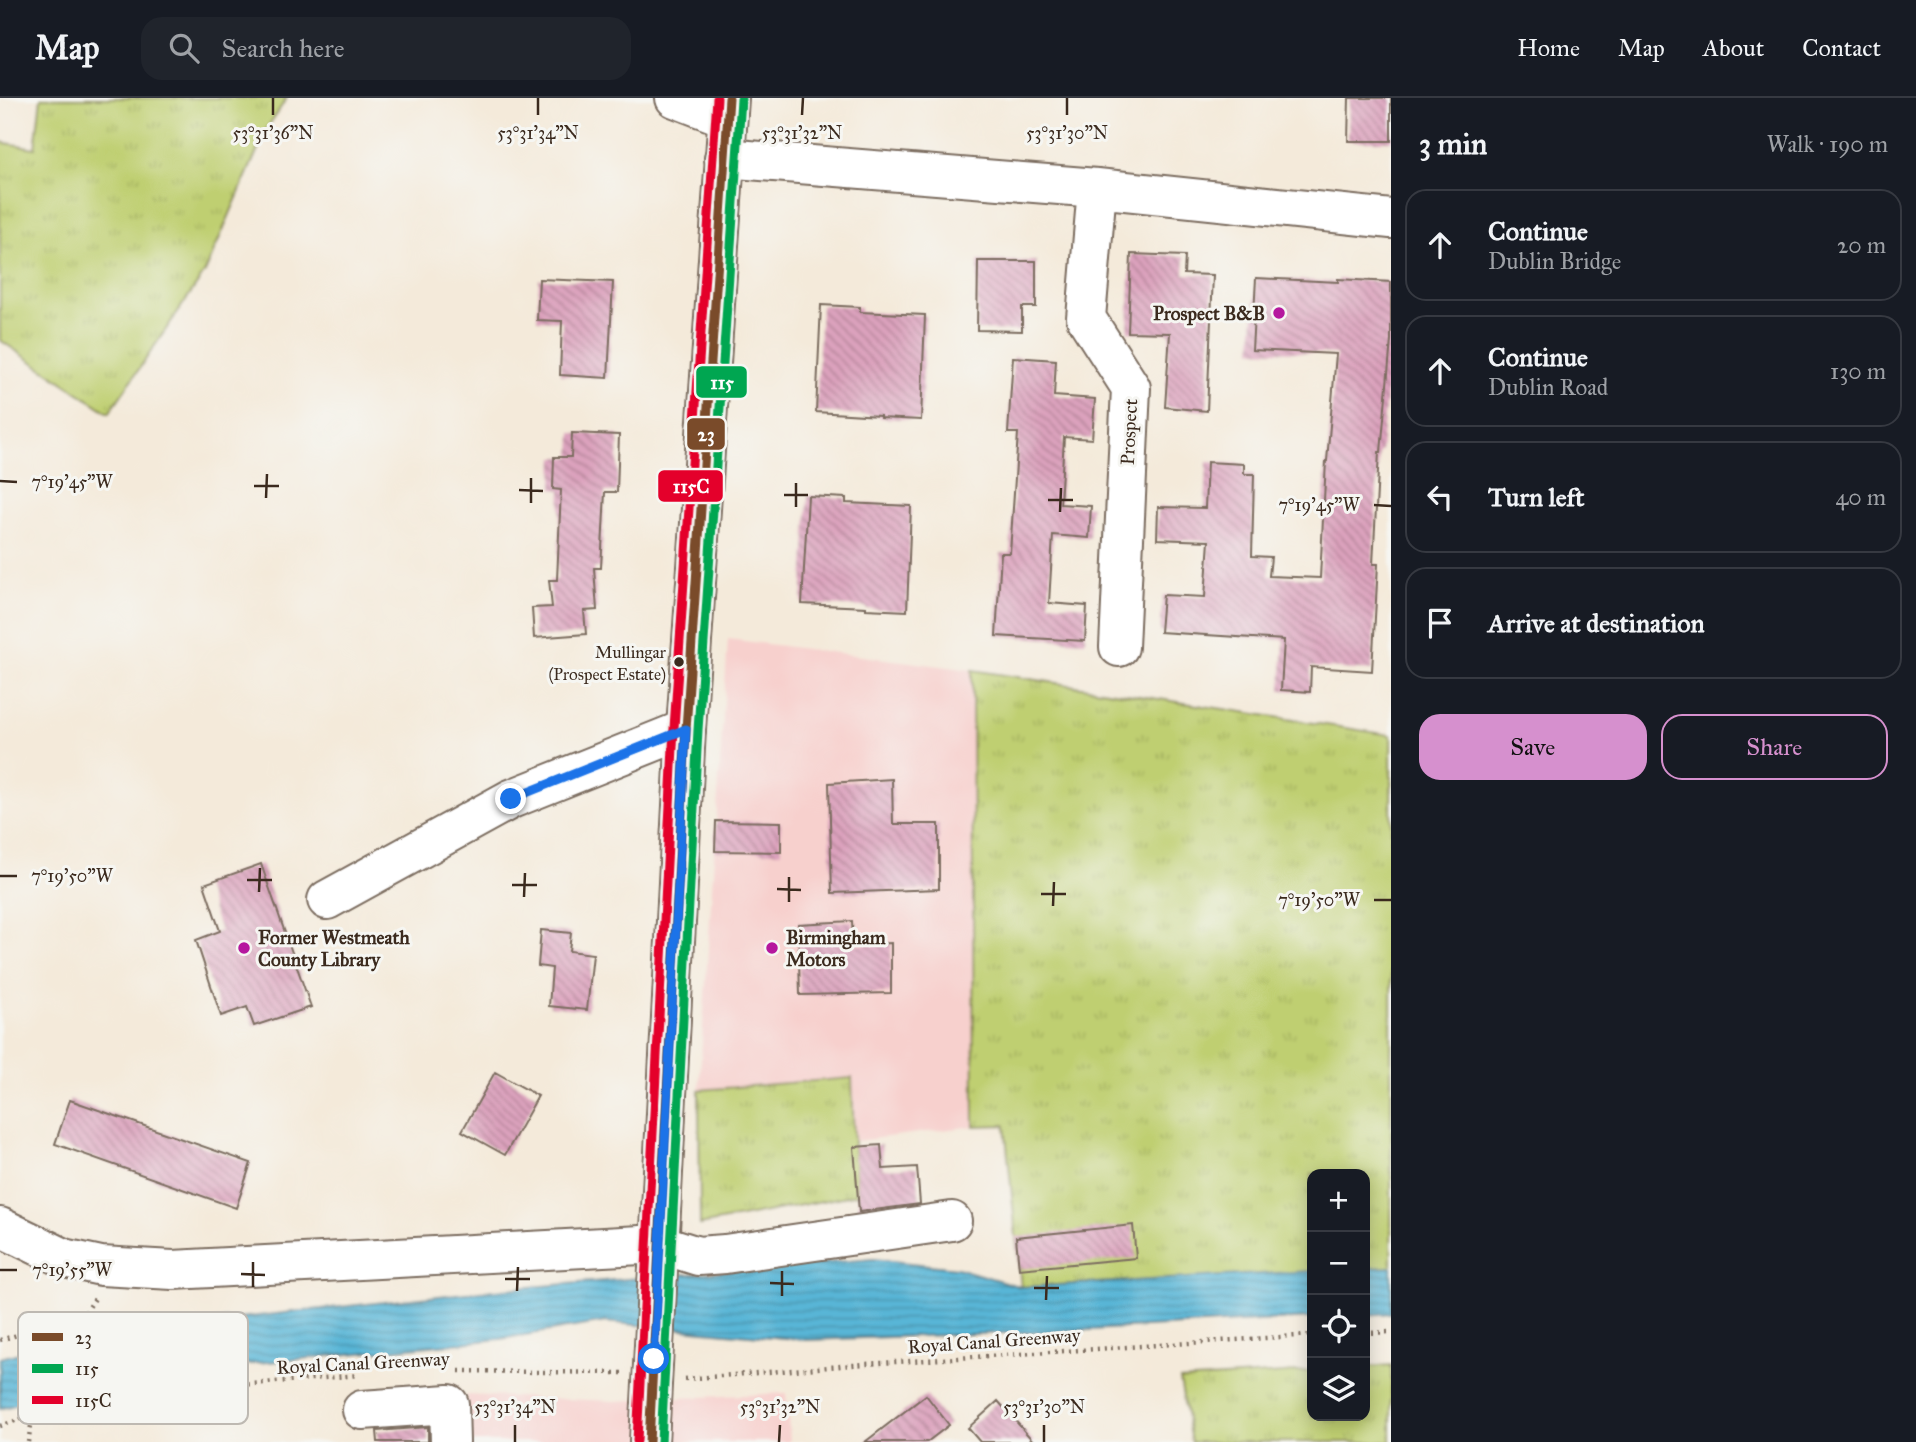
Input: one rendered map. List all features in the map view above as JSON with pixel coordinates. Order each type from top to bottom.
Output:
[{"type":"street","points":[[649,1442],[686,729],[728,108],[675,98]]},
{"type":"street","points":[[724,158],[1097,188],[1391,219]]},
{"type":"street","name":"Prospect","points":[[1097,188],[1086,318],[1132,388],[1119,647]]},
{"type":"street","points":[[327,901],[511,799],[686,729]]},
{"type":"street","points":[[3,1234],[64,1258],[101,1266],[173,1270],[659,1260],[725,1254],[952,1221]]},
{"type":"street","points":[[361,1392],[449,1404],[450,1442]]},
{"type":"path","points":[[86,1312],[97,1295],[101,1266]]},
{"type":"path","points":[[1370,1333],[1391,1332]]},
{"type":"path","points":[[0,1339],[18,1334]]},
{"type":"path","name":"Royal Canal Greenway","points":[[453,1371],[653,1370],[865,1364],[1307,1335]]},
{"type":"path","name":"Royal Canal Greenway","points":[[248,1392],[361,1392]]},
{"type":"path","name":"Royal Canal Greenway","points":[[0,1426],[18,1420]]},
{"type":"path","points":[[28,1442],[31,1424]]},
{"type":"shaded area","points":[[728,639],[972,670],[974,1126],[855,1141],[851,1078],[699,1090]]},
{"type":"shaded area","points":[[786,1393],[790,1442],[466,1442],[467,1395],[614,1401]]},
{"type":"green space","points":[[41,98],[287,98],[267,128],[205,272],[109,413],[0,340],[0,142],[35,148]]},
{"type":"green space","points":[[972,670],[1391,735],[1391,1268],[1370,1269],[1370,1169],[1307,1169],[1307,1272],[1021,1287],[1005,1125],[974,1126]]},
{"type":"green space","points":[[852,1078],[858,1194],[700,1225],[699,1090]]},
{"type":"green space","points":[[1391,1365],[1391,1442],[1191,1442],[1180,1380],[1307,1371],[1307,1421],[1370,1421],[1370,1367]]},
{"type":"water","points":[[873,1259],[957,1268],[1021,1287],[1307,1271],[1307,1318],[1089,1330],[806,1340],[605,1322],[500,1339],[248,1364],[248,1317],[494,1290]]},
{"type":"water","points":[[1391,1267],[1391,1313],[1370,1315],[1370,1268]]},
{"type":"water","points":[[18,1353],[18,1404],[0,1409],[0,1358]]},
{"type":"building","points":[[1349,98],[1391,98],[1391,141],[1348,141]]},
{"type":"building","points":[[1131,254],[1185,256],[1184,274],[1213,275],[1207,411],[1165,407],[1170,333],[1128,332]]},
{"type":"building","points":[[978,261],[1036,261],[1036,307],[1022,307],[1022,331],[977,330]]},
{"type":"building","points":[[1256,278],[1391,282],[1391,340],[1379,452],[1373,564],[1378,564],[1372,671],[1311,667],[1310,692],[1281,690],[1284,640],[1160,632],[1163,595],[1205,597],[1209,541],[1157,539],[1158,507],[1205,508],[1207,462],[1244,464],[1244,474],[1254,474],[1252,556],[1271,557],[1269,576],[1320,578],[1326,461],[1336,354],[1252,350]]},
{"type":"building","points":[[539,279],[613,282],[608,378],[560,375],[562,321],[537,320]]},
{"type":"building","points":[[821,305],[860,307],[860,312],[925,315],[921,420],[816,412]]},
{"type":"building","points":[[1013,357],[1056,360],[1054,396],[1095,399],[1092,439],[1064,437],[1060,504],[1091,506],[1089,538],[1053,535],[1049,603],[1087,606],[1085,641],[996,636],[1001,553],[1010,553],[1018,433],[1008,433]]},
{"type":"building","points":[[572,433],[619,435],[617,492],[605,492],[601,568],[594,568],[597,610],[584,611],[586,634],[534,638],[532,608],[552,607],[549,580],[557,580],[561,490],[553,489],[554,457],[571,457]]},
{"type":"building","points":[[808,496],[846,498],[846,503],[911,506],[907,611],[802,604]]},
{"type":"building","points":[[892,779],[893,824],[939,824],[939,889],[832,893],[829,783]]},
{"type":"building","points":[[716,821],[781,822],[781,852],[715,851]]},
{"type":"building","name":"Former Westmeath County Library","points":[[261,864],[311,1007],[254,1026],[247,1007],[221,1016],[196,940],[220,931],[204,884]]},
{"type":"building","points":[[852,921],[853,945],[891,943],[891,993],[800,995],[798,924]]},
{"type":"building","points":[[541,930],[571,933],[569,951],[593,954],[587,1010],[549,1006],[552,968],[538,966]]},
{"type":"building","points":[[495,1072],[538,1096],[505,1155],[462,1131]]},
{"type":"building","points":[[70,1100],[251,1163],[236,1208],[55,1144]]},
{"type":"building","points":[[881,1145],[883,1169],[917,1167],[920,1204],[859,1212],[854,1147]]},
{"type":"building","points":[[1133,1225],[1136,1258],[1019,1269],[1016,1237]]},
{"type":"building","points":[[926,1395],[949,1425],[927,1442],[865,1442]]},
{"type":"building","points":[[998,1401],[1034,1442],[980,1442],[968,1428]]},
{"type":"building","points":[[428,1427],[428,1442],[378,1442],[377,1431]]},
{"type":"transit line","name":"115C","points":[[637,1441],[674,728],[717,98]]},
{"type":"transit line","name":"23","points":[[649,1442],[686,729],[729,98]]},
{"type":"transit line","name":"115","points":[[661,1442],[698,730],[741,99]]},
{"type":"place","name":"Prospect B&B","points":[[1279,313]]},
{"type":"place","name":"Mullingar (Prospect Estate)","points":[[679,662]]},
{"type":"place","name":"Former Westmeath County Library","points":[[244,948]]},
{"type":"place","name":"Birmingham Motors","points":[[772,948]]},
{"type":"route","points":[[511,799],[686,729],[654,1359]]}]
